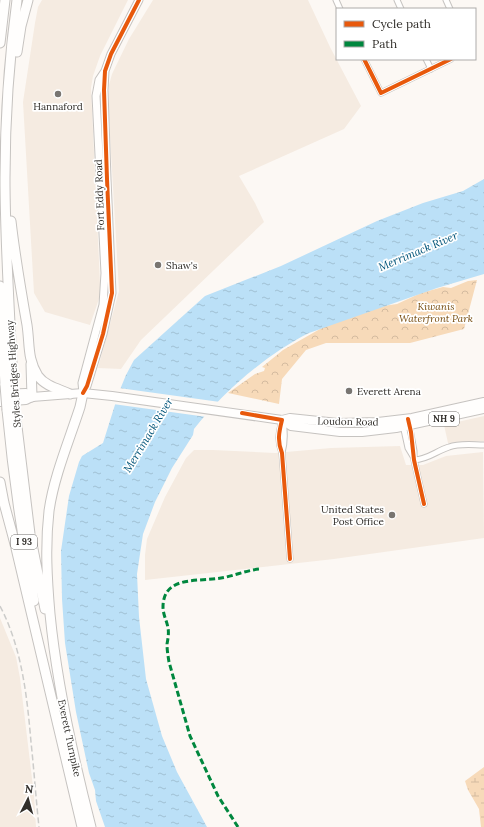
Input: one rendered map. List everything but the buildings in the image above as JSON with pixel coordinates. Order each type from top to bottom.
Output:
[{"type":"highway","points":[[0,42],[5,0]]},
{"type":"highway","name":"Styles Bridges Highway","points":[[9,385],[5,154],[8,86],[17,0]]},
{"type":"highway","points":[[8,86],[15,64],[21,26],[28,0]]},
{"type":"highway","points":[[5,154],[15,256],[28,330],[32,397]]},
{"type":"highway","name":"Styles Bridges Highway","points":[[0,286],[11,410],[30,534],[54,649]]},
{"type":"highway","points":[[30,361],[47,384],[70,394]]},
{"type":"highway","points":[[54,649],[46,558],[50,510],[53,491],[80,407],[83,393]]},
{"type":"highway","name":"Styles Bridges Highway","points":[[11,410],[11,453],[19,515],[45,674]]},
{"type":"highway","points":[[0,482],[45,674]]},
{"type":"highway","name":"Everett Turnpike","points":[[54,649],[59,686],[74,760],[91,827]]},
{"type":"highway","name":"Everett Turnpike","points":[[45,674],[82,827]]},
{"type":"main road","name":"Loudon Road","points":[[0,394],[26,393],[32,397]]},
{"type":"main road","name":"Loudon Road","points":[[0,402],[26,400],[32,397],[83,393],[282,420],[291,426],[340,432],[362,432],[484,410]]},
{"type":"main road","name":"Loudon Road","points":[[406,423],[484,402]]},
{"type":"street","name":"Fort Eddy Road","points":[[83,393],[87,386],[103,334],[112,293],[106,179],[105,71],[111,54],[139,0]]},
{"type":"street","points":[[364,60],[381,93],[449,60]]},
{"type":"street","points":[[427,60],[431,68]]},
{"type":"street","points":[[282,420],[278,445],[282,453],[290,559]]},
{"type":"street","points":[[406,423],[408,448],[414,459],[424,504]]},
{"type":"street","points":[[414,459],[426,458],[452,446],[484,445]]},
{"type":"shaded area","points":[[42,0],[128,0],[100,56],[93,76],[91,88],[100,296],[90,325],[45,312],[34,293],[23,102],[35,23],[38,7]]},
{"type":"shaded area","points":[[153,0],[308,0],[336,60],[361,106],[344,129],[239,176],[264,222],[141,340],[121,369],[98,368],[119,291],[109,118],[109,85],[112,74],[129,39]]},
{"type":"shaded area","points":[[484,416],[484,441],[448,443],[444,425]]},
{"type":"shaded area","points":[[400,446],[406,465],[423,465],[446,456],[483,452],[484,538],[334,559],[145,580],[145,555],[147,539],[165,497],[186,458],[194,450],[275,453],[331,448]]},
{"type":"shaded area","points":[[0,618],[16,657],[20,678],[34,795],[36,827],[0,827]]},
{"type":"green space","name":"Kiwanis Waterfront Park","points":[[477,280],[464,329],[410,343],[326,343],[306,350],[282,379],[279,404],[228,393],[255,374],[264,371],[265,368],[262,367],[283,350],[327,325],[383,306],[397,304],[421,293],[443,287],[451,288],[468,281]]},
{"type":"green space","points":[[484,767],[484,827],[481,827],[479,809],[468,790],[465,781]]},
{"type":"water","name":"Merrimack River","points":[[484,179],[484,274],[437,288],[309,333],[277,352],[247,375],[218,401],[194,429],[193,435],[172,468],[155,502],[143,534],[137,574],[139,617],[146,679],[162,736],[177,772],[207,827],[105,827],[96,801],[95,790],[89,773],[76,712],[65,643],[61,551],[69,496],[79,462],[82,456],[103,443],[119,392],[134,360],[205,296],[281,266],[377,221],[423,203],[463,191]]},
{"type":"pier","points":[[119,388],[220,402],[207,417],[113,404]]},
{"type":"railway","points":[[0,606],[14,638],[22,672],[28,707],[39,827]]},
{"type":"marked path","points":[[238,827],[218,796],[190,736],[169,662],[167,646],[168,630],[163,607],[165,597],[169,590],[176,585],[193,580],[221,578],[260,569]]},
{"type":"cycle path","points":[[83,393],[87,386],[103,334],[112,293],[104,90],[105,71],[111,54],[139,0]]},
{"type":"cycle path","points":[[364,60],[381,93],[449,60]]},
{"type":"cycle path","points":[[242,413],[282,420],[279,440],[282,453],[290,559]]},
{"type":"cycle path","points":[[408,419],[414,460],[424,504]]},
{"type":"place","name":"Hannaford","points":[[58,94]]},
{"type":"place","name":"Shaw's","points":[[158,265]]},
{"type":"place","name":"Everett Arena","points":[[349,391]]},
{"type":"place","name":"United States Post Office","points":[[392,515]]}]
